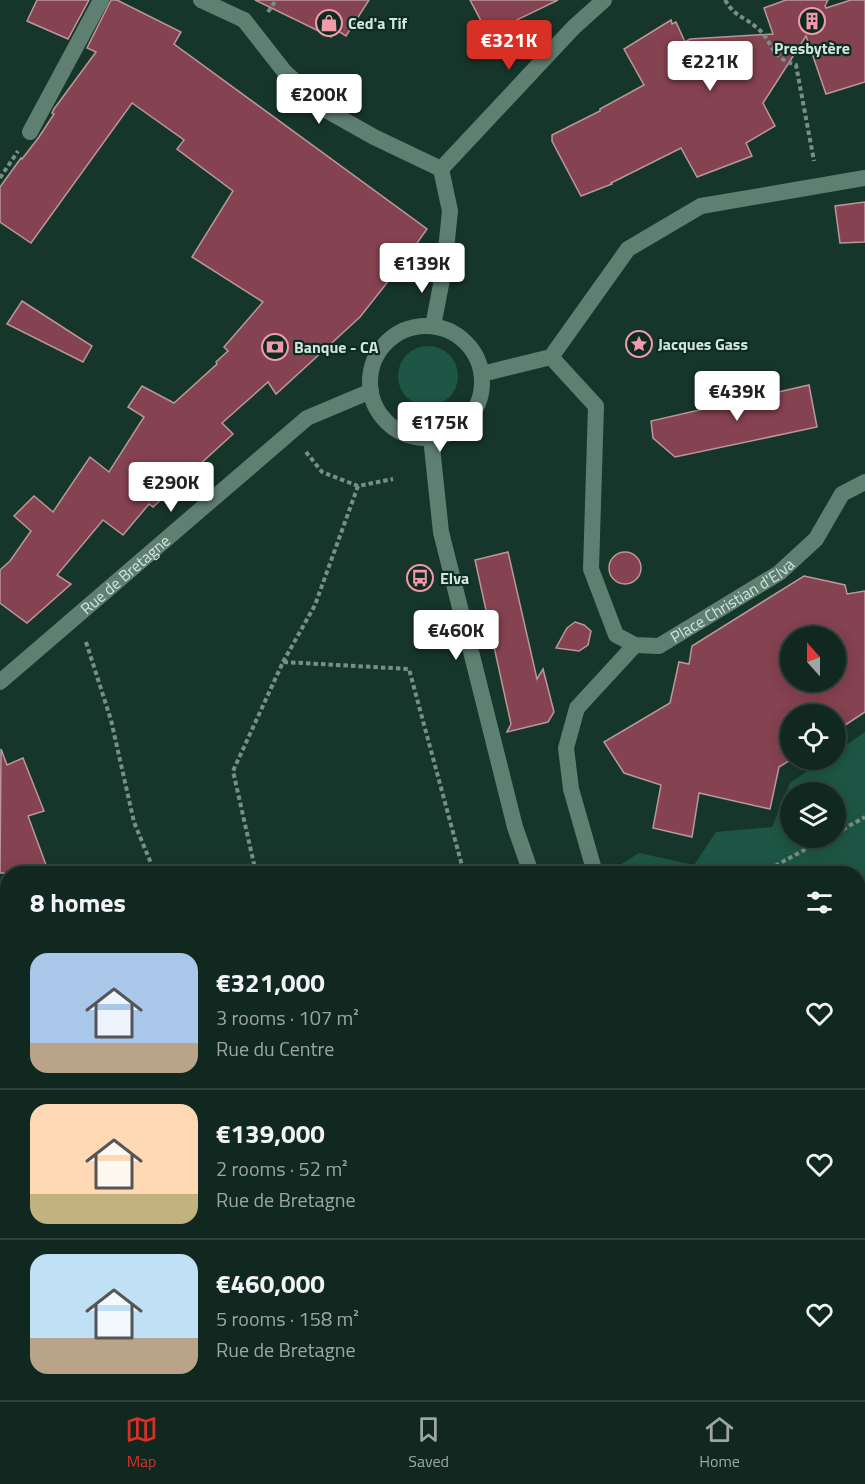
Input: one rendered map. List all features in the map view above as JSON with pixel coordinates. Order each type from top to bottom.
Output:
[{"type":"street","points":[[30,132],[101,0]]},
{"type":"street","points":[[441,169],[574,27],[604,0]]},
{"type":"street","points":[[205,1],[244,20],[284,71],[326,110],[374,137],[441,169]]},
{"type":"street","points":[[433,326],[444,269],[450,211],[441,169]]},
{"type":"street","points":[[482,374],[551,357],[628,249],[701,206],[865,178]]},
{"type":"street","points":[[416,326],[433,326],[451,331],[466,342],[477,357],[482,374],[482,392],[475,409],[464,423],[448,433],[431,438],[414,436],[398,430],[385,420],[376,406],[371,391],[371,373],[376,357],[386,343],[399,332],[416,326]]},
{"type":"street","points":[[551,357],[596,406],[591,569],[616,635],[635,645],[577,708],[566,748],[571,789],[593,866]]},
{"type":"street","name":"Rue de Bretagne","points":[[0,682],[307,418],[371,391]]},
{"type":"street","points":[[431,438],[441,532],[515,827],[529,866]]},
{"type":"street","name":"Place Christian d'Elva","points":[[635,645],[659,646],[779,573],[816,539],[842,494],[865,482]]},
{"type":"path","points":[[725,0],[733,12],[758,28],[772,50],[783,61],[796,65],[819,186]]},
{"type":"path","points":[[302,447],[322,472],[358,486],[393,479]]},
{"type":"path","points":[[254,866],[233,771],[283,662],[315,605],[358,486]]},
{"type":"path","points":[[77,616],[111,720],[134,822],[153,866]]},
{"type":"path","points":[[283,662],[409,669],[462,866]]},
{"type":"path","points":[[846,827],[865,817]]},
{"type":"path","points":[[775,866],[808,848]]},
{"type":"green space","points":[[428,346],[445,351],[453,359],[458,376],[453,393],[445,401],[428,406],[411,401],[403,393],[398,376],[403,359],[411,351]]},
{"type":"green space","points":[[865,732],[865,866],[618,866],[639,853],[694,865],[716,832],[772,827],[780,807],[780,848],[846,848],[846,782],[791,782],[809,770],[846,770],[846,745]]},
{"type":"building","points":[[37,0],[89,0],[68,39],[27,21]]},
{"type":"building","points":[[111,0],[117,0],[181,32],[174,44],[427,229],[360,317],[276,394],[268,382],[222,423],[233,434],[153,507],[149,504],[123,535],[103,520],[57,575],[71,584],[27,623],[0,603],[0,570],[10,561],[31,531],[14,516],[34,496],[53,512],[90,457],[109,472],[144,417],[128,407],[142,386],[174,403],[217,364],[216,362],[228,351],[224,347],[263,302],[192,257],[233,191],[177,149],[184,140],[132,103],[31,243],[0,222],[0,187],[39,137],[54,114],[52,113],[54,109],[96,52],[87,48]]},
{"type":"building","points":[[255,0],[369,0],[346,36],[335,29],[331,37]]},
{"type":"building","points":[[470,0],[558,0],[488,34]]},
{"type":"building","points":[[786,0],[828,0],[826,8],[851,0],[865,0],[865,82],[826,94],[806,36],[763,103],[775,126],[746,143],[752,156],[697,177],[681,148],[612,184],[581,196],[552,141],[552,135],[600,111],[644,85],[624,49],[671,20],[672,24],[676,22],[685,42],[690,39],[773,34],[764,8]]},
{"type":"building","points":[[865,202],[865,242],[840,243],[835,206]]},
{"type":"building","points":[[22,301],[92,346],[83,362],[7,324]]},
{"type":"building","points":[[809,385],[817,427],[675,457],[653,438],[651,421]]},
{"type":"building","points":[[508,552],[537,679],[543,669],[554,712],[548,722],[507,732],[511,724],[475,560]]},
{"type":"building","points":[[625,552],[636,557],[641,568],[636,579],[625,584],[614,579],[609,568],[614,557]]},
{"type":"building","points":[[804,576],[845,585],[847,594],[865,591],[865,712],[846,724],[846,704],[780,704],[780,766],[770,809],[699,793],[692,837],[653,828],[661,785],[624,773],[604,742],[670,703],[679,662],[689,664],[692,646]]},
{"type":"building","points":[[575,622],[591,631],[588,645],[579,651],[556,648],[567,628]]},
{"type":"building","points":[[1,749],[7,765],[23,758],[44,811],[28,816],[46,866],[0,866]]},
{"type":"place","name":"Presbytère","points":[[812,21]]},
{"type":"place","name":"Ced'a Tif","points":[[329,23]]},
{"type":"place","name":"Jacques Gass","points":[[639,344]]},
{"type":"place","name":"Banque - CA","points":[[275,347]]},
{"type":"place","name":"Elva","points":[[420,578]]}]
